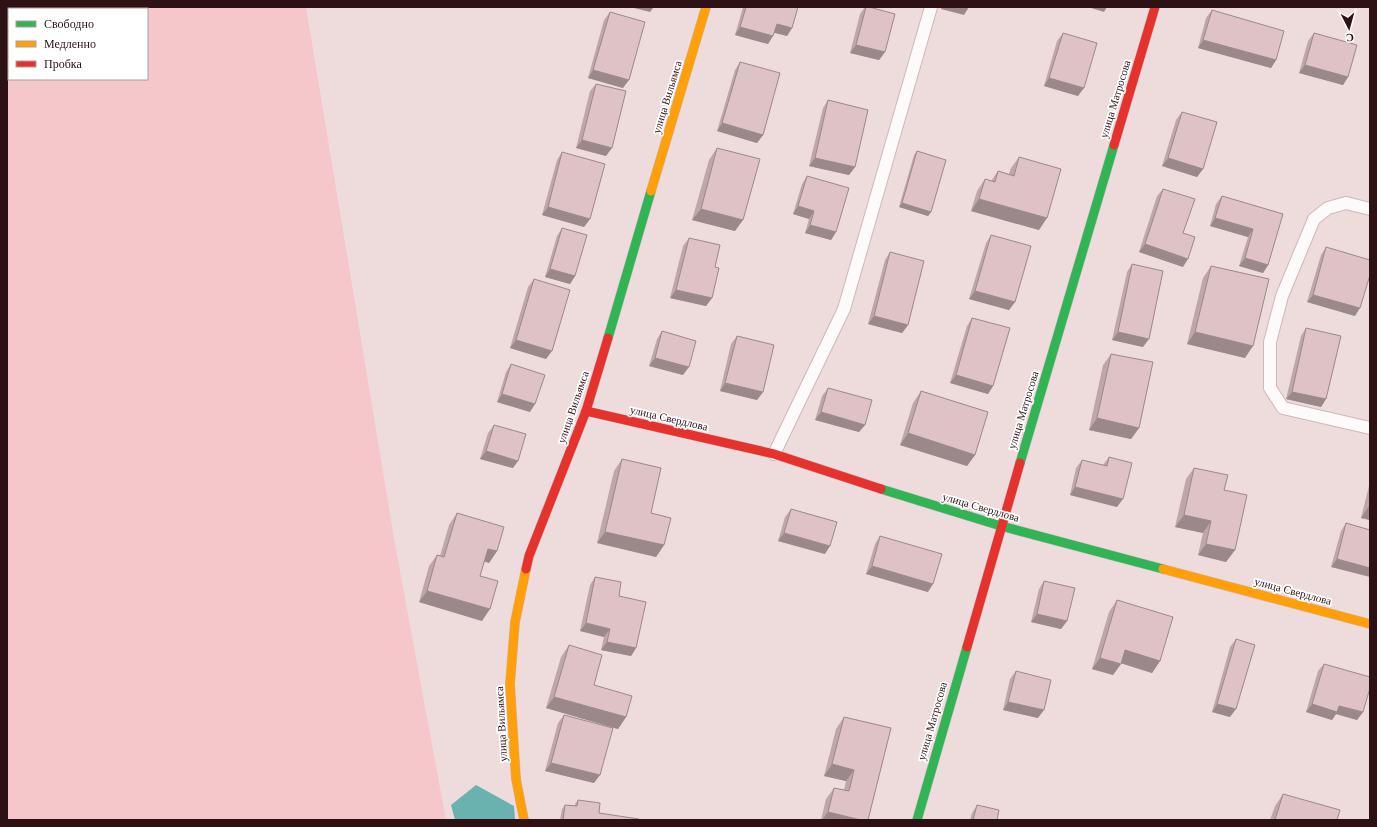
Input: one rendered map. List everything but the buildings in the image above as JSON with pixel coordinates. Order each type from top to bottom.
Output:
[{"type":"street","name":"улица Вильямса","points":[[524,820],[516,780],[510,684],[515,622],[529,556],[586,411],[706,7]]},
{"type":"street","name":"улица Матросова","points":[[916,820],[1001,526],[1155,7]]},
{"type":"street","name":"улица Свердлова","points":[[586,411],[774,454],[866,485],[1001,526],[1370,624]]},
{"type":"lane","points":[[774,454],[844,309],[931,7]]},
{"type":"lane","points":[[1370,209],[1346,203],[1328,208],[1314,219],[1282,296],[1270,342],[1270,388],[1283,408],[1370,428]]},
{"type":"shaded area","points":[[7,7],[306,7],[395,544],[446,820],[7,820]]},
{"type":"water","points":[[476,785],[514,806],[515,820],[455,820],[451,805]]},
{"type":"traffic: fast","points":[[1020,463],[1114,145]]},
{"type":"traffic: fast","points":[[608,338],[651,191]]},
{"type":"traffic: fast","points":[[881,489],[1001,526],[1163,569]]},
{"type":"traffic: fast","points":[[917,820],[967,647]]},
{"type":"traffic: slow","points":[[651,191],[706,7]]},
{"type":"traffic: slow","points":[[524,820],[516,779],[510,684],[515,622],[526,569]]},
{"type":"traffic: slow","points":[[1163,569],[1370,624]]},
{"type":"traffic: jam","points":[[1114,145],[1155,7]]},
{"type":"traffic: jam","points":[[526,569],[529,556],[586,411],[608,338]]},
{"type":"traffic: jam","points":[[586,411],[774,454],[881,489]]},
{"type":"traffic: jam","points":[[967,647],[1020,463]]}]
